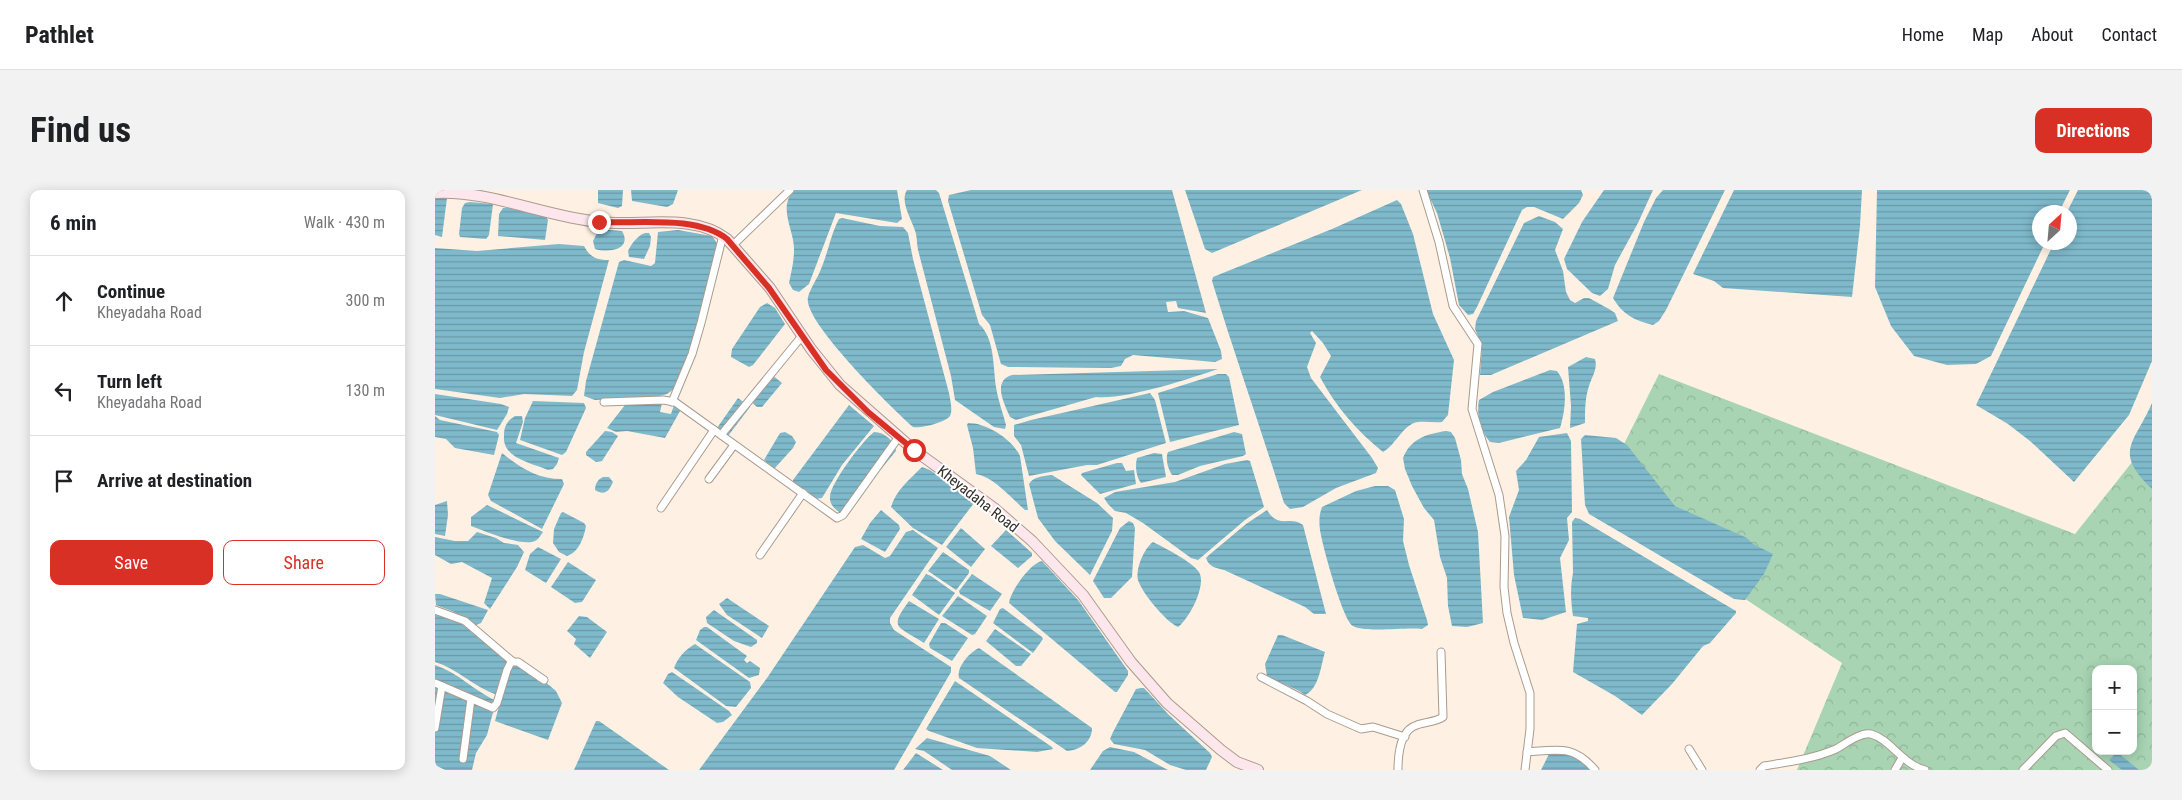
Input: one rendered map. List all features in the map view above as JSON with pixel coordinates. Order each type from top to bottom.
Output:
[{"type":"main road","name":"Kheyadaha Road","points":[[435,192],[483,194],[599,222],[685,223],[723,235],[769,288],[826,370],[840,386],[898,438],[994,508],[1027,537],[1083,595],[1131,662],[1167,703],[1237,762],[1258,770]]},
{"type":"street","points":[[733,245],[790,190]]},
{"type":"street","points":[[1423,190],[1439,242],[1453,306],[1478,344],[1472,409],[1499,495],[1505,536],[1507,613],[1514,643],[1530,693],[1530,729],[1525,770]]},
{"type":"street","points":[[672,402],[692,354],[723,235]]},
{"type":"street","points":[[721,435],[802,336]]},
{"type":"street","points":[[604,402],[636,400],[672,402],[833,515],[840,518],[898,438]]},
{"type":"street","points":[[661,508],[714,430]]},
{"type":"street","points":[[709,479],[734,445]]},
{"type":"street","points":[[759,556],[803,493]]},
{"type":"street","points":[[435,610],[465,622],[512,662],[518,662],[544,680]]},
{"type":"street","points":[[1398,770],[1399,753],[1405,737],[1414,726],[1443,717],[1441,652]]},
{"type":"street","points":[[435,728],[438,684],[491,707],[496,707],[507,670],[512,662]]},
{"type":"street","points":[[1261,677],[1307,701],[1327,714],[1361,729],[1373,727],[1405,737]]},
{"type":"street","points":[[463,759],[471,699]]},
{"type":"street","points":[[2023,770],[2057,736],[2065,733],[2108,770]]},
{"type":"street","points":[[1761,770],[1764,766],[1810,758],[1835,749],[1866,734],[1881,739],[1902,758],[1915,767],[1925,770]]},
{"type":"street","points":[[1689,748],[1702,770]]},
{"type":"street","points":[[1527,752],[1554,749],[1567,751],[1584,758],[1595,770]]},
{"type":"street","points":[[1895,770],[1902,758]]},
{"type":"green space","points":[[1659,374],[2075,534],[2152,437],[2152,770],[1797,770],[1842,663],[1596,500]]},
{"type":"water","points":[[598,190],[623,190],[622,206],[618,208],[598,203]]},
{"type":"water","points":[[631,190],[678,190],[673,204],[667,207],[632,201]]},
{"type":"water","points":[[794,190],[897,190],[902,219],[897,223],[836,213],[809,284],[799,292],[793,290],[789,283],[794,243],[788,220],[787,205],[789,197]]},
{"type":"water","points":[[907,190],[936,190],[939,193],[979,324],[991,345],[996,387],[1006,425],[1005,429],[994,427],[955,400],[951,376],[918,250],[916,234],[906,206],[905,195]]},
{"type":"water","points":[[971,190],[1172,190],[1206,313],[1178,308],[1176,301],[1166,302],[1168,312],[1184,311],[1208,318],[1221,351],[1222,359],[1215,362],[1133,355],[1125,359],[1121,366],[1111,368],[1008,367],[1001,364],[990,325],[982,315],[948,201],[949,195]]},
{"type":"water","points":[[1185,190],[1362,190],[1212,253],[1205,249]]},
{"type":"water","points":[[1426,190],[1581,190],[1583,195],[1579,203],[1563,219],[1534,207],[1527,207],[1522,210],[1477,307],[1473,314],[1468,315],[1459,305],[1450,258],[1437,213]]},
{"type":"water","points":[[1604,190],[1653,190],[1638,223],[1615,265],[1608,289],[1600,296],[1592,293],[1567,269],[1564,259],[1582,222]]},
{"type":"water","points":[[1663,190],[1725,190],[1666,310],[1659,321],[1653,325],[1630,316],[1613,298],[1644,222],[1656,198]]},
{"type":"water","points":[[1734,190],[1862,190],[1852,297],[1723,288],[1714,281],[1693,274]]},
{"type":"water","points":[[1877,190],[2070,190],[2062,205],[2032,205],[2032,250],[2042,250],[1991,356],[1976,364],[1947,365],[1914,356],[1891,326],[1875,287]]},
{"type":"water","points":[[2078,190],[2152,190],[2152,361],[2129,415],[2074,482],[2030,441],[2008,424],[1976,405],[2051,250],[2077,250],[2077,205],[2070,205]]},
{"type":"water","points":[[435,198],[447,198],[442,237],[435,235]]},
{"type":"water","points":[[1397,200],[1401,204],[1413,234],[1433,314],[1454,360],[1448,415],[1442,422],[1418,422],[1413,424],[1383,452],[1364,436],[1326,388],[1320,377],[1331,356],[1312,331],[1310,333],[1316,343],[1307,367],[1311,378],[1378,468],[1376,473],[1336,488],[1303,507],[1290,509],[1284,503],[1212,281],[1213,277],[1332,229]]},
{"type":"water","points":[[465,203],[493,204],[489,235],[486,239],[460,237],[462,208]]},
{"type":"water","points":[[503,208],[546,217],[548,220],[545,240],[498,236],[499,214]]},
{"type":"water","points":[[1539,216],[1555,222],[1563,229],[1555,250],[1563,271],[1566,292],[1570,300],[1575,303],[1584,298],[1589,298],[1615,313],[1618,321],[1491,375],[1480,375],[1482,346],[1475,329],[1476,321],[1524,223]]},
{"type":"water","points":[[839,219],[880,226],[903,227],[908,233],[913,259],[949,393],[951,414],[944,421],[927,426],[913,427],[851,365],[819,325],[810,309],[809,294],[820,272],[836,225]]},
{"type":"water","points":[[599,229],[622,231],[624,242],[617,249],[606,251],[595,249],[593,241]]},
{"type":"water","points":[[678,230],[712,236],[717,243],[702,311],[687,358],[674,389],[660,396],[595,400],[584,396],[586,381],[619,262],[624,260],[651,266],[655,263],[658,232]]},
{"type":"water","points":[[645,233],[649,233],[651,237],[650,246],[644,259],[629,257],[628,251],[631,245]]},
{"type":"water","points":[[559,244],[584,246],[594,257],[609,260],[584,352],[577,390],[572,396],[524,394],[500,398],[435,389],[435,248],[477,251]]},
{"type":"water","points":[[767,303],[775,308],[785,324],[753,365],[749,367],[731,357],[732,349],[760,307]]},
{"type":"water","points":[[1586,357],[1595,359],[1596,366],[1587,395],[1585,423],[1570,428],[1571,406],[1568,367]]},
{"type":"water","points":[[1218,369],[1157,388],[1123,395],[1096,397],[1016,420],[1010,417],[1001,393],[1002,382],[1012,375]]},
{"type":"water","points":[[1550,370],[1557,371],[1565,391],[1560,428],[1499,443],[1490,442],[1480,422],[1479,400],[1493,392]]},
{"type":"water","points":[[771,374],[782,383],[762,407],[757,407],[749,400]]},
{"type":"water","points":[[1218,374],[1226,374],[1229,377],[1239,425],[1170,442],[1158,393]]},
{"type":"water","points":[[1150,393],[1155,400],[1166,443],[1097,465],[1087,465],[1029,476],[1021,445],[1014,436],[1014,425]]},
{"type":"water","points":[[435,394],[501,404],[509,407],[497,430],[435,415]]},
{"type":"water","points":[[738,398],[750,407],[728,436],[717,428]]},
{"type":"water","points":[[533,401],[584,403],[586,408],[566,452],[562,455],[520,440],[525,418]]},
{"type":"water","points":[[662,403],[660,412],[671,414],[674,405],[680,408],[665,438],[627,431],[616,432],[607,428],[625,405]]},
{"type":"water","points":[[2152,403],[2152,489],[2140,476],[2130,456],[2134,438]]},
{"type":"water","points":[[849,405],[874,426],[842,465],[822,498],[815,499],[793,483],[793,480]]},
{"type":"water","points":[[435,416],[440,420],[497,432],[499,435],[494,455],[455,448],[446,439],[435,437]]},
{"type":"water","points":[[515,416],[522,416],[523,422],[516,443],[559,458],[553,469],[548,470],[526,462],[508,450],[504,436],[505,427]]},
{"type":"water","points":[[968,423],[991,429],[1005,438],[1016,450],[1020,456],[1028,510],[1025,510],[989,479],[976,474]]},
{"type":"water","points":[[605,431],[612,432],[618,436],[602,461],[596,462],[586,455],[586,452]]},
{"type":"water","points":[[1446,431],[1451,432],[1455,438],[1461,460],[1462,474],[1468,489],[1478,532],[1483,623],[1467,627],[1452,626],[1448,606],[1447,578],[1440,557],[1434,520],[1424,508],[1412,486],[1403,458],[1406,451],[1415,441]]},
{"type":"water","points":[[785,432],[792,436],[796,442],[774,469],[764,460],[780,433]]},
{"type":"water","points":[[874,432],[878,432],[888,438],[896,451],[844,514],[841,513],[831,503],[831,491],[848,463]]},
{"type":"water","points":[[1234,432],[1242,434],[1246,454],[1200,466],[1178,475],[1172,475],[1167,464],[1168,452]]},
{"type":"water","points":[[1567,433],[1571,441],[1572,512],[1567,518],[1569,540],[1560,558],[1566,612],[1542,620],[1523,618],[1514,575],[1509,517],[1519,490],[1516,471],[1526,460],[1539,437]]},
{"type":"water","points":[[1585,435],[1616,438],[1627,445],[1675,506],[1747,538],[1753,544],[1773,554],[1764,574],[1745,600],[1734,599],[1589,514],[1585,505],[1581,439]]},
{"type":"water","points":[[502,453],[530,472],[545,477],[562,479],[564,484],[542,529],[491,501],[488,495]]},
{"type":"water","points":[[1154,453],[1162,454],[1166,477],[1141,483],[1136,471],[1137,458]]},
{"type":"water","points":[[1250,461],[1264,507],[1245,520],[1198,560],[1191,558],[1143,523],[1126,513],[1115,511],[1104,498],[1115,492],[1175,482],[1225,464]]},
{"type":"water","points":[[1122,463],[1126,471],[1134,470],[1136,484],[1100,494],[1081,475],[1082,473]]},
{"type":"water","points":[[922,467],[930,470],[973,500],[974,503],[942,545],[913,528],[891,507],[900,490]]},
{"type":"water","points":[[1052,475],[1097,503],[1113,518],[1112,531],[1090,575],[1055,541],[1038,518],[1029,484],[1036,478]]},
{"type":"water","points":[[603,477],[609,477],[613,482],[608,490],[601,493],[595,490],[595,488],[598,480]]},
{"type":"water","points":[[1375,486],[1388,486],[1395,490],[1404,519],[1403,541],[1428,625],[1422,629],[1367,629],[1353,626],[1344,611],[1333,581],[1320,530],[1322,507],[1356,491]]},
{"type":"water","points":[[447,501],[448,515],[445,536],[435,534],[435,505]]},
{"type":"water","points":[[487,505],[543,532],[535,541],[522,542],[503,538],[471,526],[471,517]]},
{"type":"water","points":[[881,510],[899,525],[900,529],[885,552],[861,539],[870,523]]},
{"type":"water","points":[[1267,510],[1271,516],[1280,521],[1294,521],[1303,525],[1326,614],[1314,614],[1305,607],[1224,570],[1213,567],[1207,561],[1206,558],[1209,555],[1246,524]]},
{"type":"water","points":[[563,512],[584,523],[586,526],[578,548],[567,556],[559,552],[553,543],[554,529]]},
{"type":"water","points":[[1575,518],[1580,519],[1736,611],[1710,643],[1703,646],[1672,684],[1642,715],[1615,696],[1573,672],[1577,624],[1588,621],[1588,618],[1573,616],[1572,611],[1572,522]]},
{"type":"water","points":[[1129,521],[1133,523],[1135,528],[1132,577],[1111,598],[1104,598],[1093,581],[1120,528]]},
{"type":"water","points":[[961,528],[985,549],[971,567],[946,547]]},
{"type":"water","points":[[913,530],[938,548],[890,618],[890,623],[894,630],[951,667],[951,672],[894,770],[699,770],[767,678],[855,547],[863,545],[885,558],[890,556],[906,532]]},
{"type":"water","points":[[1006,530],[1032,553],[1032,556],[1018,568],[991,546]]},
{"type":"water","points":[[477,532],[496,538],[504,543],[518,545],[524,552],[517,567],[490,609],[484,603],[492,578],[462,562],[451,564],[435,555],[435,537],[455,541],[468,541]]},
{"type":"water","points":[[1153,542],[1190,564],[1199,572],[1201,578],[1199,593],[1192,610],[1178,627],[1167,619],[1155,606],[1140,586],[1138,580],[1137,576],[1141,559],[1146,549]]},
{"type":"water","points":[[538,547],[561,559],[546,583],[525,570],[530,554]]},
{"type":"water","points":[[943,552],[969,570],[969,573],[956,590],[928,571]]},
{"type":"water","points":[[1042,561],[1078,600],[1128,671],[1128,675],[1117,692],[1009,603],[1021,579],[1032,567]]},
{"type":"water","points":[[568,562],[596,580],[582,602],[575,603],[551,587]]},
{"type":"water","points":[[926,574],[955,593],[939,615],[912,595]]},
{"type":"water","points":[[972,574],[1002,594],[990,611],[960,594],[959,591]]},
{"type":"water","points":[[435,594],[488,610],[481,623],[476,625],[454,612],[436,605]]},
{"type":"water","points":[[958,596],[987,616],[975,634],[972,635],[942,616]]},
{"type":"water","points":[[727,598],[769,626],[762,638],[727,615],[719,604]]},
{"type":"water","points":[[909,601],[939,619],[924,643],[902,630],[899,626],[899,617]]},
{"type":"water","points":[[1003,608],[1042,637],[1043,639],[1033,653],[993,623],[1000,609]]},
{"type":"water","points":[[714,610],[757,640],[757,643],[751,647],[734,641],[707,623],[706,617]]},
{"type":"water","points":[[435,611],[456,617],[509,661],[497,695],[435,662]]},
{"type":"water","points":[[579,616],[587,617],[607,632],[590,658],[574,644],[576,639],[567,631]]},
{"type":"water","points":[[941,623],[945,623],[968,638],[952,661],[930,648],[929,644]]},
{"type":"water","points":[[707,627],[747,656],[744,660],[747,663],[750,661],[760,668],[759,675],[749,678],[696,640],[700,630]]},
{"type":"water","points":[[995,629],[1031,654],[1021,666],[1016,666],[986,641]]},
{"type":"water","points":[[1278,635],[1325,652],[1316,682],[1310,692],[1305,695],[1296,689],[1267,677],[1265,664]]},
{"type":"water","points":[[695,644],[750,682],[751,688],[736,707],[726,706],[674,668],[682,654]]},
{"type":"water","points":[[979,648],[1092,728],[1088,741],[1081,747],[1067,751],[959,678],[960,669],[965,660]]},
{"type":"water","points":[[511,662],[536,674],[556,691],[562,703],[548,740],[495,721]]},
{"type":"water","points":[[435,665],[451,672],[496,701],[487,735],[476,753],[472,770],[445,770],[435,765]]},
{"type":"water","points":[[672,672],[729,711],[732,715],[723,722],[717,723],[678,697],[663,683],[668,674]]},
{"type":"water","points":[[955,681],[1053,749],[1037,752],[977,748],[926,729]]},
{"type":"water","points":[[1144,688],[1169,715],[1210,753],[1212,757],[1206,770],[1186,770],[1170,765],[1145,750],[1114,744],[1110,739],[1136,689]]},
{"type":"water","points":[[596,721],[599,721],[669,770],[574,770]]},
{"type":"water","points":[[927,738],[990,756],[1011,770],[952,770],[924,751],[915,749]]},
{"type":"water","points":[[1110,747],[1134,752],[1168,770],[1090,770],[1103,751]]},
{"type":"water","points":[[1553,752],[1575,755],[1593,770],[1541,770],[1549,754]]},
{"type":"water","points":[[916,753],[943,770],[903,770]]},
{"type":"water","points":[[2114,755],[2121,755],[2139,770],[2122,770],[2109,760]]},
{"type":"route","points":[[599,222],[685,223],[720,233],[769,288],[826,370],[840,386],[914,450]]}]
